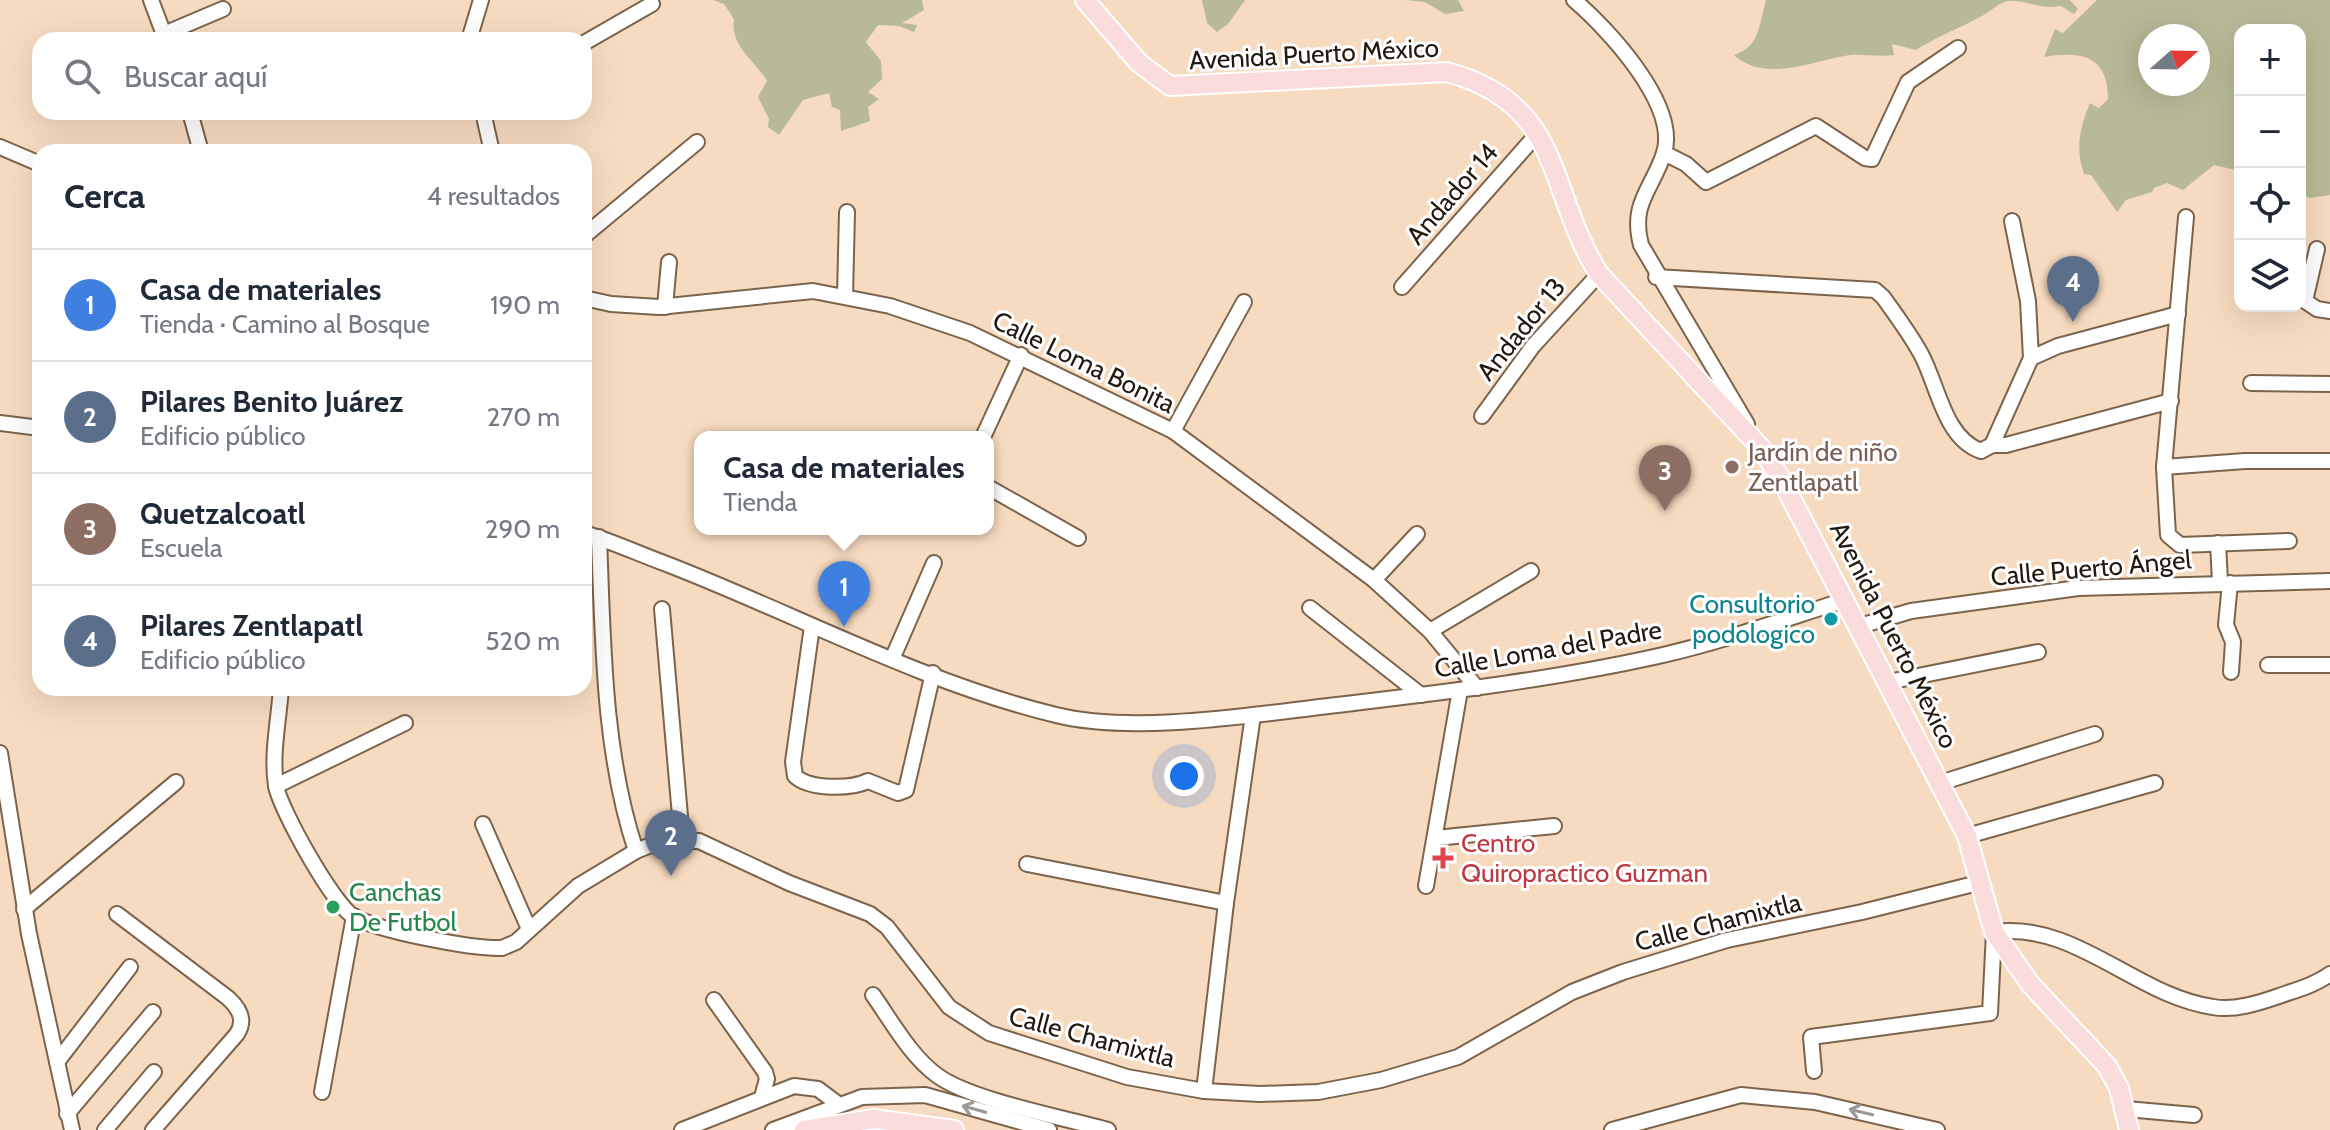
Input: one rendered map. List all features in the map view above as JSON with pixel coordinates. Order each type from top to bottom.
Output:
[{"type":"main road","name":"Avenida Puerto México","points":[[1087,1],[1139,63],[1170,86],[1447,72],[1472,79],[1500,94],[1538,133],[1552,159],[1580,245],[1599,274],[1761,448],[1810,529],[1967,836],[1994,932],[2031,985],[2107,1066],[2126,1109],[2129,1130]]},
{"type":"main road","points":[[804,1130],[874,1119],[954,1130]]},
{"type":"street","points":[[151,0],[163,32]]},
{"type":"street","points":[[471,32],[481,0]]},
{"type":"street","points":[[1574,0],[1635,67],[1657,101],[1666,131],[1664,153],[1635,220],[1641,245],[1656,277],[1761,448]]},
{"type":"street","points":[[592,38],[652,4]]},
{"type":"street","points":[[175,32],[223,9]]},
{"type":"street","points":[[1664,153],[1686,164],[1703,181],[1710,181],[1816,126],[1865,158],[1872,159],[1908,82],[1958,48]]},
{"type":"street","points":[[192,120],[199,144]]},
{"type":"street","points":[[485,120],[490,144]]},
{"type":"street","name":"Andador 14","points":[[1402,287],[1538,133]]},
{"type":"street","points":[[592,229],[697,142]]},
{"type":"street","points":[[0,147],[32,161]]},
{"type":"street","points":[[845,296],[847,212]]},
{"type":"street","points":[[2186,217],[2164,467],[2166,527],[2172,541],[2180,545],[2289,541]]},
{"type":"street","points":[[1992,445],[2031,358],[2028,301],[2012,221]]},
{"type":"street","points":[[2317,249],[2305,301],[2311,307],[2330,311]]},
{"type":"street","points":[[665,307],[669,262]]},
{"type":"street","name":"Andador 13","points":[[1482,416],[1533,346],[1599,274]]},
{"type":"street","points":[[1656,277],[1875,290],[1892,309],[1922,355],[1960,437],[1981,451],[1992,445],[2006,445],[2171,401]]},
{"type":"street","name":"Calle Loma Bonita","points":[[592,300],[665,307],[801,292],[845,296],[932,318],[1021,355],[1173,431],[1374,580],[1430,631],[1477,688]]},
{"type":"street","points":[[1173,431],[1244,302]]},
{"type":"street","points":[[2031,358],[2058,346],[2178,314]]},
{"type":"street","points":[[986,431],[1021,355]]},
{"type":"street","points":[[2251,383],[2330,384]]},
{"type":"street","points":[[0,423],[32,427]]},
{"type":"street","points":[[2164,467],[2245,461],[2330,461]]},
{"type":"street","points":[[994,490],[1078,538]]},
{"type":"street","points":[[1374,580],[1417,534]]},
{"type":"street","name":"Calle Loma del Padre","points":[[592,535],[933,673],[1059,716],[1139,721],[1253,715],[1477,688],[1663,655],[1845,600]]},
{"type":"street","points":[[2218,543],[2225,583],[2226,625],[2233,642],[2231,672]]},
{"type":"street","points":[[592,544],[620,799],[636,851]]},
{"type":"street","points":[[893,657],[934,563]]},
{"type":"street","points":[[1430,631],[1531,571]]},
{"type":"street","name":"Calle Puerto Ángel","points":[[1860,626],[1911,611],[2078,588],[2330,581]]},
{"type":"street","points":[[1310,608],[1421,695]]},
{"type":"street","points":[[281,696],[276,786],[285,811],[334,894],[354,916],[400,931],[493,949],[509,946],[571,891],[636,851],[682,839],[662,609]]},
{"type":"street","points":[[812,626],[793,762],[795,776],[803,782],[850,787],[868,781],[898,793],[906,790],[933,673]]},
{"type":"street","points":[[1888,682],[2038,652]]},
{"type":"street","points":[[2268,665],[2330,665]]},
{"type":"street","points":[[1426,886],[1460,690]]},
{"type":"street","points":[[1204,1091],[1226,903],[1253,715]]},
{"type":"street","points":[[276,786],[405,723]]},
{"type":"street","points":[[1940,783],[2095,734]]},
{"type":"street","points":[[0,753],[24,909],[72,1130]]},
{"type":"street","points":[[24,909],[176,782]]},
{"type":"street","points":[[1967,836],[2155,783]]},
{"type":"street","points":[[483,824],[529,929]]},
{"type":"street","points":[[1436,838],[1554,826]]},
{"type":"street","name":"Calle Chamixtla","points":[[682,839],[708,844],[789,883],[870,914],[887,927],[949,1007],[989,1033],[1127,1077],[1204,1091],[1260,1094],[1318,1092],[1395,1076],[1458,1057],[1560,998],[1623,972],[1727,940],[1862,912],[1982,882]]},
{"type":"street","points":[[1027,864],[1226,903]]},
{"type":"street","points":[[117,914],[228,998],[241,1013],[241,1028],[237,1034],[153,1130]]},
{"type":"street","points":[[322,1092],[354,916]]},
{"type":"street","points":[[1814,1071],[1811,1037],[1990,1013],[1994,932],[2015,929],[2055,938],[2188,1001],[2213,1008],[2234,1007],[2271,998],[2330,974]]},
{"type":"street","points":[[57,1062],[130,967]]},
{"type":"street","points":[[873,995],[917,1055],[938,1076],[961,1089],[1108,1130]]},
{"type":"street","points":[[714,1000],[765,1072],[767,1079],[762,1097]]},
{"type":"street","points":[[67,1114],[153,1012]]},
{"type":"street","points":[[105,1130],[154,1072]]},
{"type":"street","points":[[682,1130],[762,1097],[805,1085],[838,1104]]},
{"type":"street","points":[[773,1130],[862,1097],[925,1095],[1049,1130]]},
{"type":"street","points":[[1612,1130],[1741,1095],[1815,1102],[1937,1130]]},
{"type":"street","points":[[2126,1109],[2194,1115]]},
{"type":"green space","points":[[713,0],[922,0],[924,10],[902,23],[917,25],[914,32],[899,26],[878,25],[866,42],[881,61],[882,79],[868,92],[879,99],[868,107],[870,121],[841,131],[840,110],[832,107],[829,93],[803,100],[779,135],[768,127],[769,119],[758,97],[767,81],[739,45],[734,19],[724,4]]},
{"type":"green space","points":[[1202,0],[1245,0],[1228,24],[1217,32],[1207,23]]},
{"type":"green space","points":[[1406,0],[1458,0],[1464,11],[1445,14],[1425,2]]},
{"type":"green space","points":[[1766,0],[2070,0],[2078,9],[2074,14],[2061,6],[2046,7],[2008,1],[1916,50],[1892,44],[1894,55],[1850,55],[1775,69],[1747,64],[1734,55],[1754,40]]},
{"type":"green space","points":[[2097,0],[2330,0],[2330,195],[2306,196],[2306,24],[2234,24],[2234,170],[2214,165],[2183,190],[2167,183],[2154,188],[2152,192],[2126,200],[2117,212],[2091,175],[2084,174],[2080,155],[2081,129],[2090,103],[2099,108],[2108,99],[2107,84],[2098,65],[2090,59],[2070,55],[2044,57],[2055,29],[2063,33]]},
{"type":"place","name":"Pilares Zentlapatl","points":[[2073,322]]},
{"type":"place","name":"Jardín de niño Zentlapatl","points":[[1732,467]]},
{"type":"place","name":"Quetzalcoatl","points":[[1665,511]]},
{"type":"place","name":"Consultorio podologico","points":[[1831,619]]},
{"type":"place","name":"Casa de materiales","points":[[844,627]]},
{"type":"place","name":"Centro Quiropractico Guzman","points":[[1443,858]]},
{"type":"place","name":"Pilares Benito Juárez","points":[[671,876]]},
{"type":"place","name":"Canchas De Futbol","points":[[333,907]]}]
